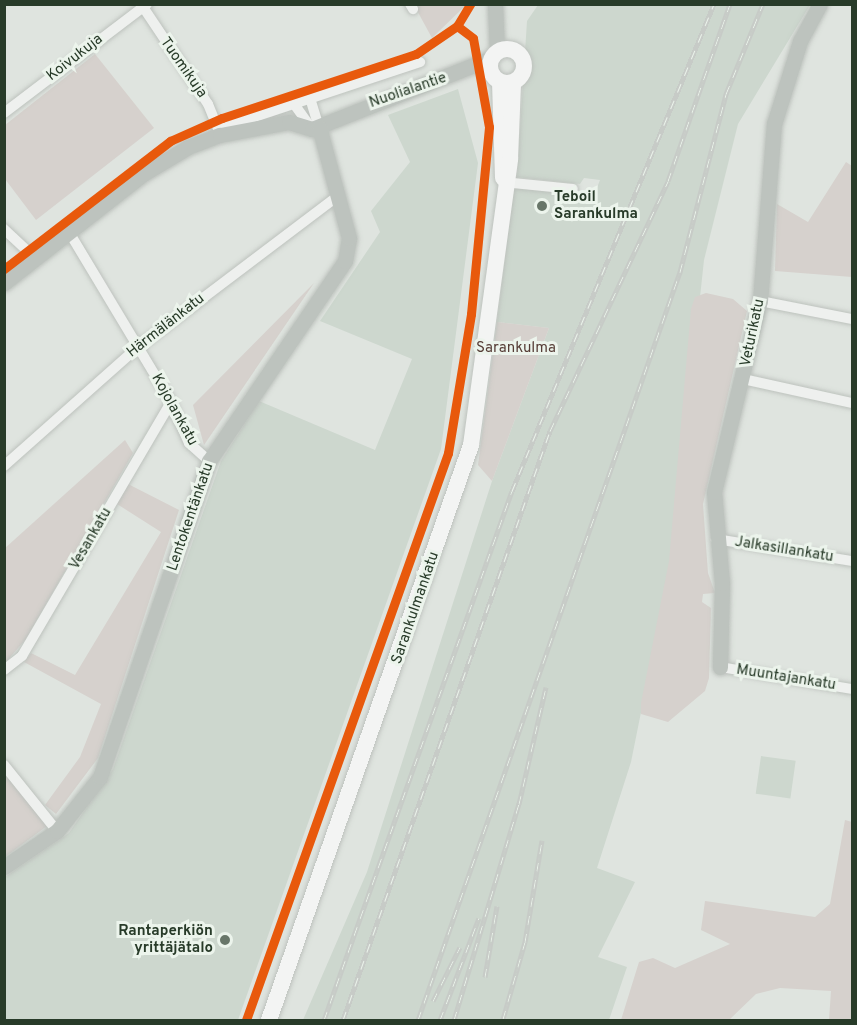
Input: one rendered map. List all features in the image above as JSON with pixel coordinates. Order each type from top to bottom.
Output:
[{"type":"main road","name":"Sarankulmankatu","points":[[269,1020],[471,445],[503,182],[512,143],[499,66]]},
{"type":"street","name":"Veturikatu","points":[[720,667],[722,583],[716,539],[714,492],[760,301],[774,124],[800,41],[820,4]]},
{"type":"street","name":"Koivukuja","points":[[4,113],[144,5]]},
{"type":"street","name":"Tuomikuja","points":[[144,5],[208,104],[219,132]]},
{"type":"street","points":[[499,66],[500,6]]},
{"type":"street","points":[[4,283],[157,165],[219,132],[310,98],[420,62]]},
{"type":"street","name":"Nuolialantie","points":[[319,127],[499,66]]},
{"type":"street","points":[[310,98],[319,127]]},
{"type":"street","points":[[294,104],[319,127]]},
{"type":"street","points":[[219,132],[289,122],[319,127]]},
{"type":"street","name":"Lentokentänkatu","points":[[4,867],[57,831],[90,793],[107,762],[209,461],[341,269],[350,244],[319,127]]},
{"type":"street","points":[[503,182],[573,189]]},
{"type":"street","name":"Härmälänkatu","points":[[4,466],[138,348],[337,197]]},
{"type":"street","points":[[4,229],[35,258]]},
{"type":"street","name":"Kojolankatu","points":[[69,232],[171,402],[189,442],[209,461]]},
{"type":"street","points":[[760,301],[852,320]]},
{"type":"street","points":[[743,379],[852,403]]},
{"type":"street","name":"Vesankatu","points":[[4,670],[22,656],[171,402]]},
{"type":"street","name":"Jalkasillankatu","points":[[716,539],[852,561]]},
{"type":"street","name":"Muuntajankatu","points":[[720,667],[852,689]]},
{"type":"street","points":[[4,765],[57,831]]},
{"type":"shaded area","points":[[538,5],[810,5],[738,124],[704,260],[672,558],[631,762],[597,868],[635,882],[598,957],[627,967],[609,1020],[303,1020],[367,872],[492,481],[549,328],[497,322],[514,186],[594,195],[600,180],[584,178],[580,184],[517,177],[527,21]]},
{"type":"shaded area","points":[[458,89],[478,163],[441,449],[238,1020],[5,1020],[5,877],[69,833],[113,769],[221,461],[259,401],[375,450],[412,359],[320,321],[380,232],[371,211],[410,162],[388,115]]},
{"type":"shaded area","points":[[761,756],[796,761],[790,799],[756,794]]},
{"type":"green space","points":[[414,5],[466,5],[432,38]]},
{"type":"green space","points":[[95,54],[154,128],[36,220],[5,179],[5,125]]},
{"type":"green space","points":[[846,162],[852,166],[852,277],[775,271],[777,204],[808,222]]},
{"type":"green space","points":[[314,283],[204,445],[193,405]]},
{"type":"green space","points":[[706,293],[733,299],[747,311],[703,504],[708,573],[715,593],[703,594],[702,602],[711,608],[709,678],[705,691],[668,722],[641,714],[641,703],[669,561],[691,309],[695,297]]},
{"type":"green space","name":"Sarankulma","points":[[497,322],[549,328],[492,481],[478,465]]},
{"type":"green space","points":[[125,440],[133,453],[26,639],[5,663],[4,549]]},
{"type":"green space","points":[[128,484],[179,510],[98,758],[56,814],[45,805],[80,757],[101,704],[24,662],[31,653],[75,675],[161,532],[117,504]]},
{"type":"green space","points":[[4,772],[47,826],[5,857],[4,857]]},
{"type":"green space","points":[[845,820],[852,822],[852,1020],[829,1020],[831,991],[780,988],[756,994],[729,1020],[621,1020],[639,962],[653,958],[675,968],[730,944],[701,930],[705,901],[815,917],[830,904]]},
{"type":"railway","points":[[324,1020],[512,491],[714,4]]},
{"type":"railway","points":[[343,1020],[550,431],[668,181],[730,4]]},
{"type":"railway","points":[[418,1020],[680,272],[726,94],[763,4]]},
{"type":"railway","points":[[454,1020],[519,804],[546,687]]},
{"type":"railway","points":[[503,1019],[525,942],[542,840]]},
{"type":"railway","points":[[485,977],[497,906]]},
{"type":"railway","points":[[440,1020],[479,918]]},
{"type":"railway","points":[[433,1001],[460,947]]},
{"type":"cycle path","points":[[4,269],[170,141],[222,118],[416,54],[457,26],[470,4]]},
{"type":"cycle path","points":[[246,1020],[448,453],[471,314],[489,127],[473,38],[457,26]]},
{"type":"place","name":"Teboil Sarankulma","points":[[542,206]]},
{"type":"place","name":"Rantaperkiön yrittäjätalo","points":[[225,940]]}]
